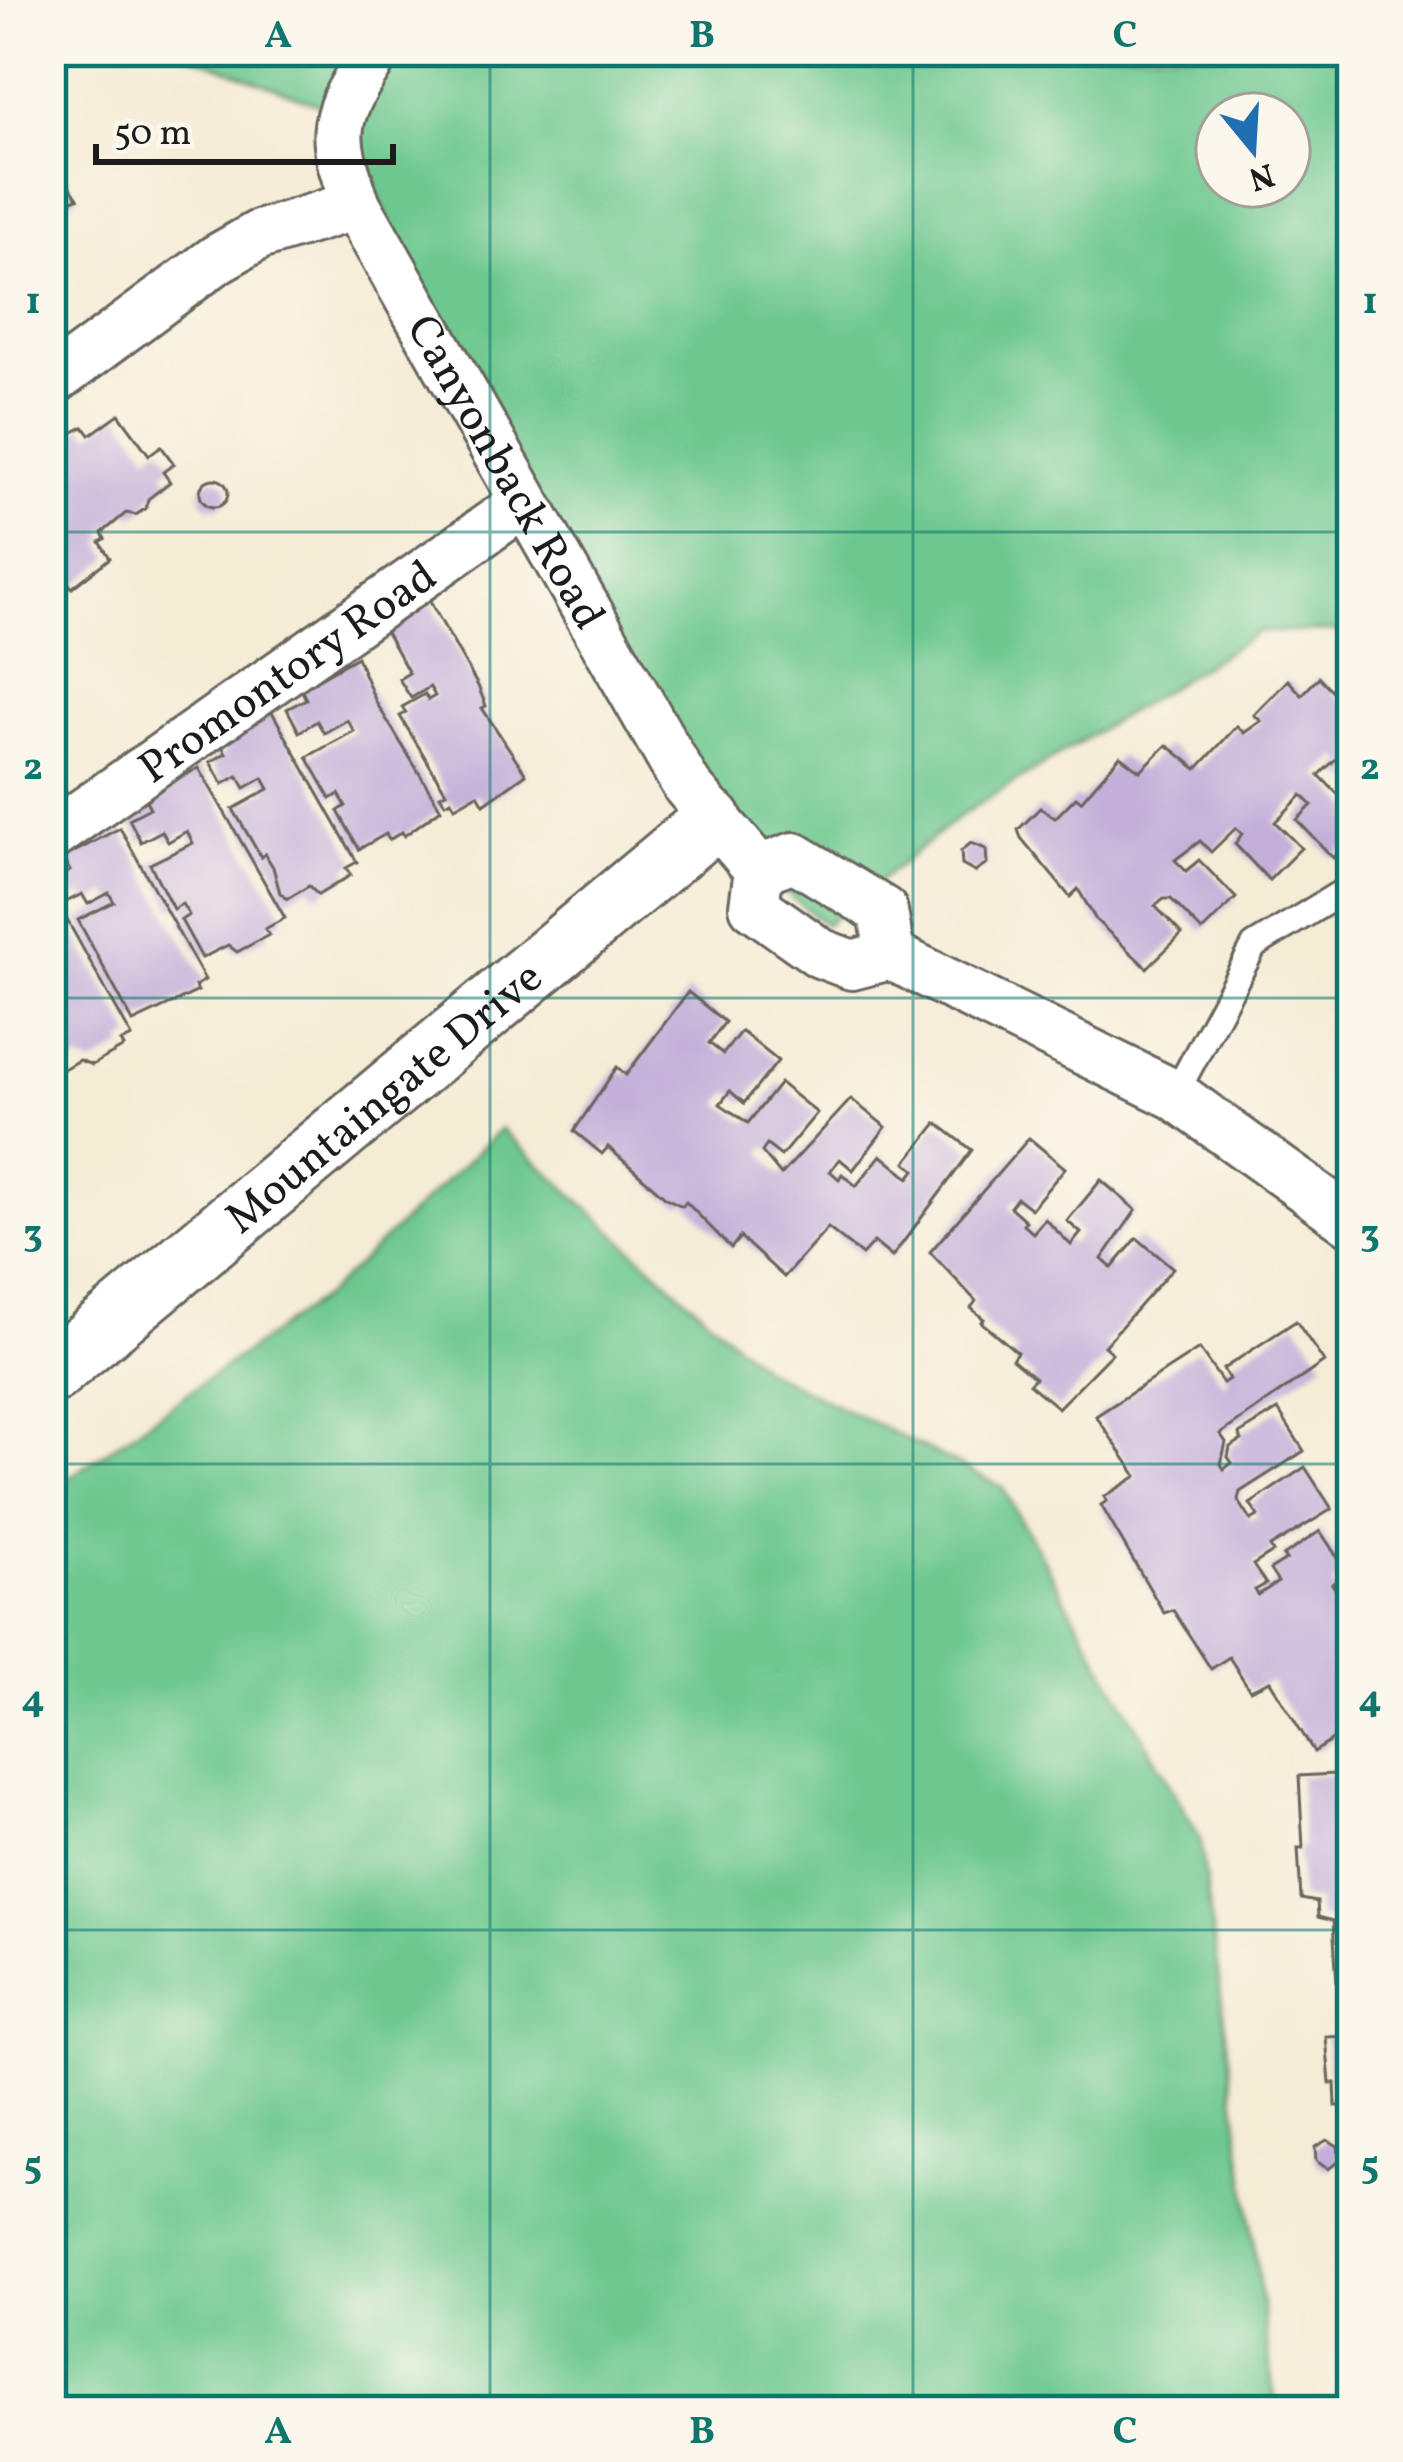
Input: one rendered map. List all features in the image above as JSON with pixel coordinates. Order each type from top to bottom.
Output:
[{"type":"street","name":"Canyonback Road","points":[[374,56],[338,112],[335,142],[356,205],[524,503],[712,821],[765,900],[820,953],[852,965],[890,955],[1175,1095],[1352,1222]]},
{"type":"street","points":[[51,382],[231,251],[259,236],[356,205]]},
{"type":"street","name":"Promontory Road","points":[[51,836],[524,503]]},
{"type":"street","name":"Mountaingate Drive","points":[[51,1373],[712,821]]},
{"type":"street","points":[[765,900],[794,857],[884,911],[890,955]]},
{"type":"lane","points":[[1175,1095],[1254,946],[1303,911],[1352,886]]},
{"type":"green space","points":[[180,51],[1352,51],[1352,631],[1258,632],[963,814],[825,925],[761,872],[524,503],[338,112]]},
{"type":"green space","points":[[501,1129],[764,1369],[1002,1487],[1200,1838],[1276,2411],[51,2411],[51,1491],[323,1297]]},
{"type":"building","points":[[51,157],[78,198],[51,208]]},
{"type":"building","points":[[119,414],[149,455],[161,446],[174,464],[163,472],[170,482],[148,499],[146,508],[136,515],[126,513],[102,533],[105,539],[100,542],[110,558],[72,588],[64,577],[51,579],[51,443],[84,427],[90,435]]},
{"type":"building","points":[[214,479],[224,483],[228,493],[224,503],[214,507],[204,503],[200,493],[204,483]]},
{"type":"building","points":[[429,600],[478,686],[486,706],[482,708],[526,774],[484,804],[478,794],[455,807],[451,800],[445,803],[440,795],[446,792],[400,716],[406,713],[402,707],[425,694],[428,700],[435,696],[430,687],[411,698],[399,679],[409,673],[383,627]]},
{"type":"building","points":[[357,657],[376,702],[441,809],[404,836],[402,832],[389,840],[386,834],[359,849],[338,811],[346,806],[339,794],[331,799],[307,757],[354,731],[347,720],[324,733],[317,721],[299,732],[287,709],[306,699],[301,689]]},
{"type":"building","points":[[1319,677],[1352,712],[1352,783],[1339,770],[1345,764],[1338,757],[1319,775],[1352,809],[1352,840],[1333,858],[1297,820],[1312,805],[1302,795],[1275,822],[1301,848],[1269,880],[1235,844],[1242,834],[1236,828],[1211,852],[1200,841],[1175,860],[1186,871],[1199,860],[1236,898],[1202,931],[1171,899],[1155,906],[1182,934],[1147,968],[1096,920],[1078,889],[1070,897],[1021,838],[1018,830],[1040,808],[1055,818],[1076,797],[1081,801],[1120,756],[1140,771],[1167,745],[1197,769],[1237,726],[1244,733],[1261,721],[1254,715],[1288,680],[1302,695]]},
{"type":"building","points":[[272,712],[357,862],[346,868],[351,875],[318,895],[309,886],[287,899],[280,893],[273,867],[265,854],[261,857],[233,809],[269,789],[263,778],[245,788],[238,776],[223,784],[210,762],[226,753],[220,742]]},
{"type":"building","points":[[199,768],[285,918],[265,929],[269,935],[237,952],[228,945],[202,958],[181,920],[189,915],[182,904],[173,909],[150,864],[193,843],[187,831],[168,842],[162,831],[141,842],[129,819],[150,808],[144,797]]},
{"type":"building","points":[[120,828],[205,980],[195,986],[198,991],[133,1022],[78,920],[114,902],[109,893],[88,904],[82,894],[66,902],[55,879],[70,871],[63,858]]},
{"type":"building","points":[[971,843],[986,849],[987,864],[975,872],[962,865],[961,851]]},
{"type":"building","points":[[51,891],[132,1037],[121,1042],[124,1047],[92,1065],[79,1060],[60,1071],[56,1063],[51,1066]]},
{"type":"building","points":[[688,992],[725,1022],[709,1043],[723,1054],[741,1031],[778,1061],[744,1103],[730,1091],[720,1104],[748,1123],[780,1083],[817,1113],[781,1156],[767,1145],[762,1152],[781,1175],[851,1099],[886,1127],[853,1170],[840,1159],[830,1171],[839,1179],[842,1174],[856,1186],[881,1155],[909,1178],[915,1170],[906,1162],[937,1123],[972,1150],[892,1257],[874,1242],[862,1255],[828,1228],[784,1277],[740,1237],[731,1248],[686,1202],[682,1206],[666,1198],[608,1147],[602,1154],[574,1131],[617,1067],[626,1075]]},
{"type":"building","points":[[1029,1138],[1065,1168],[1031,1209],[1017,1198],[1010,1207],[1026,1221],[1023,1224],[1033,1233],[1045,1219],[1071,1245],[1081,1233],[1067,1221],[1101,1180],[1136,1210],[1102,1259],[1112,1268],[1137,1238],[1173,1268],[1104,1346],[1112,1353],[1058,1408],[1029,1384],[1035,1378],[1012,1359],[1017,1352],[981,1322],[984,1319],[971,1308],[976,1301],[930,1252]]},
{"type":"building","points":[[1296,1321],[1324,1362],[1220,1434],[1226,1442],[1221,1464],[1224,1469],[1232,1463],[1230,1447],[1242,1440],[1239,1434],[1278,1410],[1304,1451],[1240,1492],[1238,1500],[1251,1520],[1258,1516],[1250,1504],[1305,1467],[1332,1509],[1270,1547],[1273,1552],[1253,1565],[1266,1584],[1255,1590],[1258,1595],[1278,1582],[1270,1570],[1286,1560],[1283,1556],[1320,1531],[1348,1573],[1332,1584],[1342,1599],[1339,1613],[1343,1619],[1352,1612],[1352,1745],[1348,1748],[1340,1735],[1314,1752],[1270,1681],[1250,1690],[1229,1657],[1211,1669],[1173,1610],[1164,1613],[1101,1505],[1107,1501],[1104,1497],[1137,1476],[1096,1416],[1199,1349],[1223,1383],[1229,1379],[1223,1369]]},
{"type":"building","points":[[1352,1773],[1349,2026],[1345,1983],[1337,1984],[1333,1921],[1318,1917],[1317,1902],[1301,1899],[1298,1848],[1303,1848],[1299,1776]]},
{"type":"building","points":[[1352,2036],[1352,2181],[1345,2181],[1344,2106],[1336,2106],[1335,2083],[1330,2083],[1326,2037]]},
{"type":"building","points":[[1327,2140],[1338,2146],[1340,2161],[1328,2169],[1316,2161],[1315,2147]]}]
